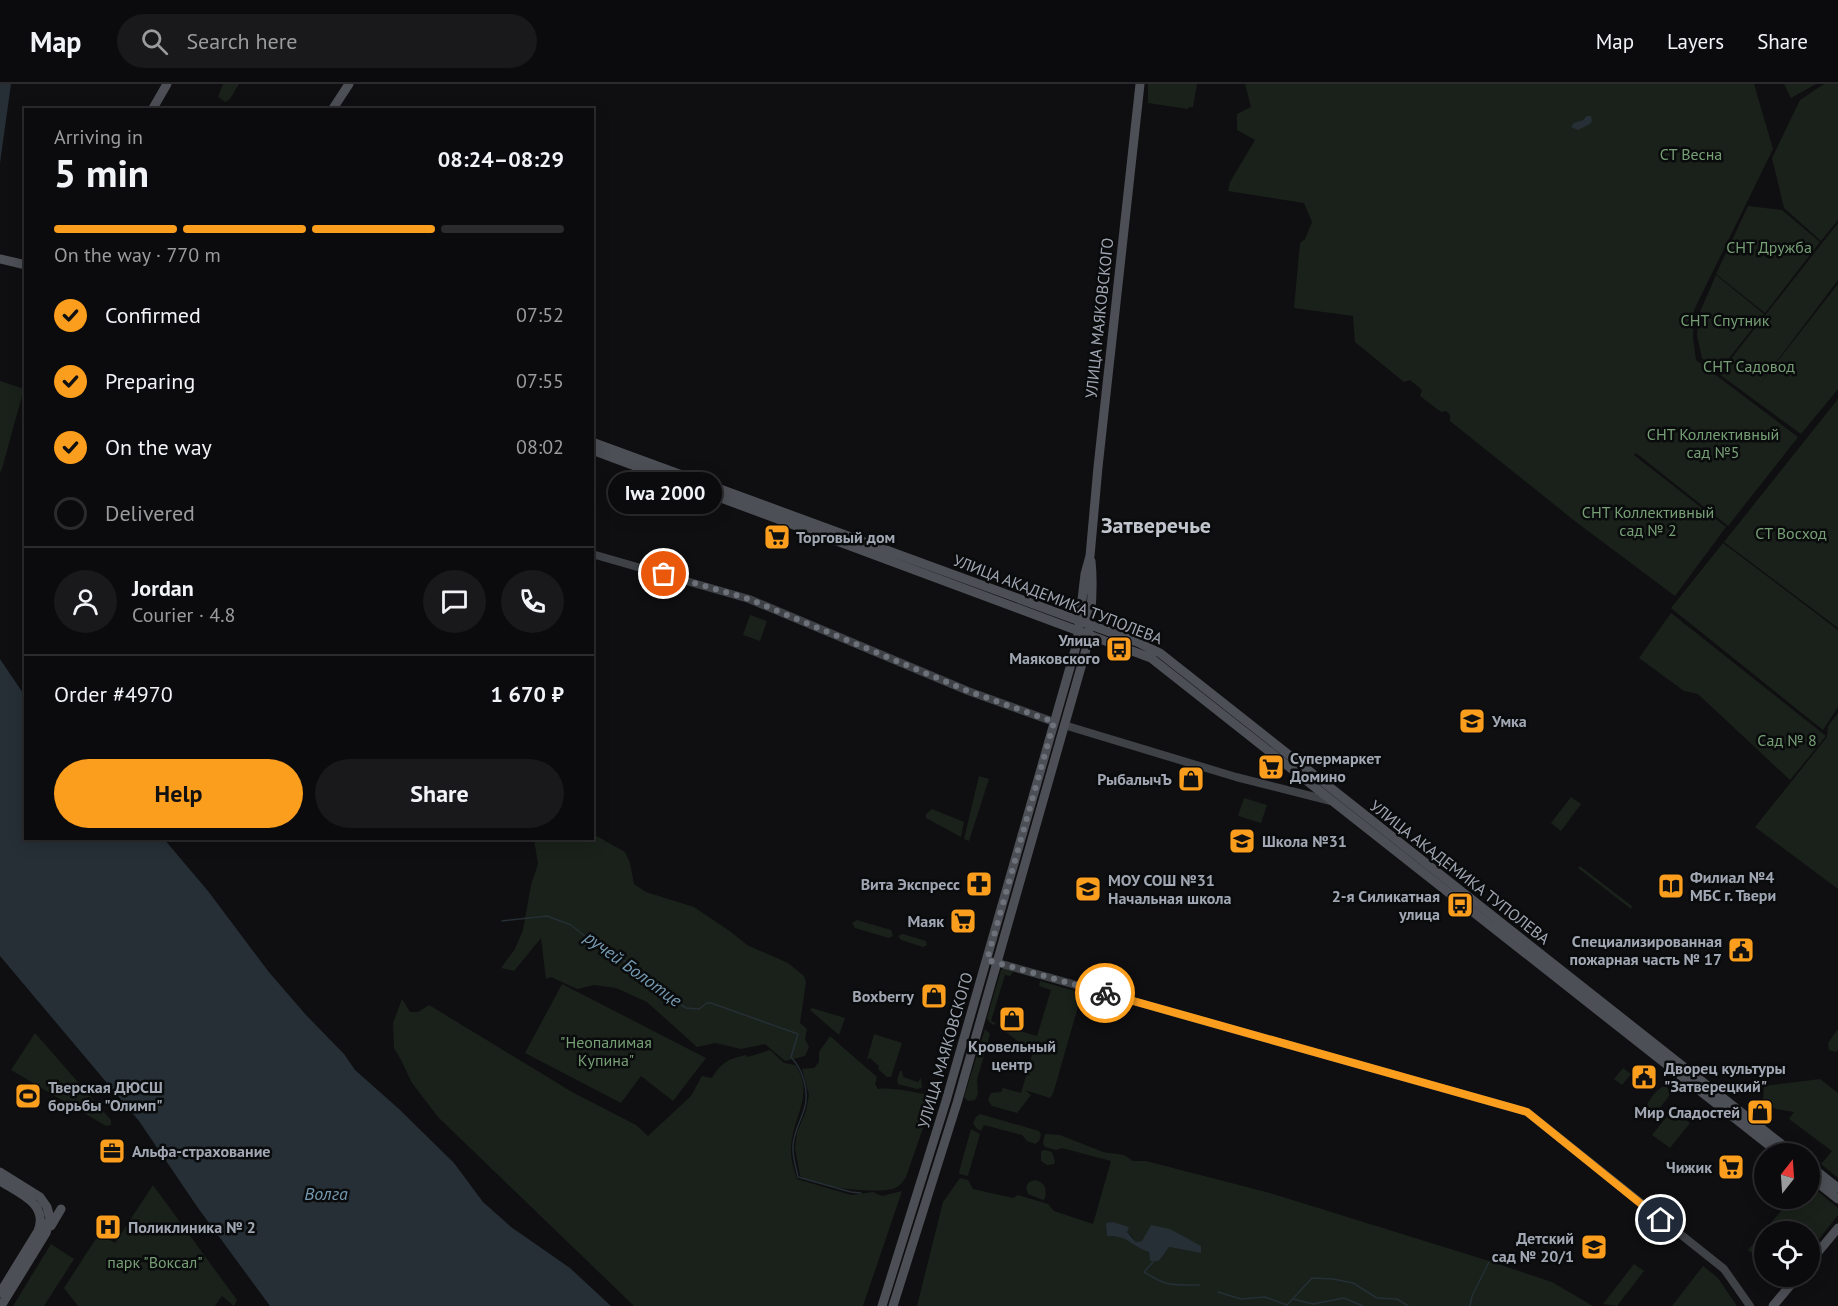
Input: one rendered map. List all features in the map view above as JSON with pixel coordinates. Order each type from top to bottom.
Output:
[{"type":"main road","points":[[153,108],[167,84]]},
{"type":"main road","points":[[334,108],[349,84]]},
{"type":"main road","name":"УЛИЦА МАЯКОВСКОГО","points":[[893,1306],[957,1103],[997,963],[1059,724],[1077,643],[1085,574],[1090,556],[1140,84]]},
{"type":"main road","points":[[0,254],[24,260]]},
{"type":"main road","points":[[0,259],[24,265]]},
{"type":"main road","name":"УЛИЦА АКАДЕМИКА ТУПОЛЕВА","points":[[594,445],[749,507],[772,508],[928,570],[1079,626]]},
{"type":"main road","name":"УЛИЦА АКАДЕМИКА ТУПОЛЕВА","points":[[594,445],[761,508],[916,570],[939,570],[1089,630],[1143,645],[1160,653],[1340,801],[1606,1011],[1767,1143]]},
{"type":"main road","name":"УЛИЦА МАЯКОВСКОГО","points":[[882,1306],[1089,630],[1092,573],[1090,556]]},
{"type":"main road","name":"УЛИЦА АКАДЕМИКА ТУПОЛЕВА","points":[[1606,1011],[1780,1143]]},
{"type":"main road","points":[[0,1172],[35,1198],[40,1212],[40,1228],[0,1293]]},
{"type":"main road","points":[[1820,1174],[1838,1188]]},
{"type":"main road","points":[[0,1181],[45,1202],[50,1221],[46,1233]]},
{"type":"main road","points":[[1820,1185],[1838,1199]]},
{"type":"main road","points":[[1,1306],[61,1209]]},
{"type":"main road","points":[[1820,1250],[1838,1228]]},
{"type":"main road","points":[[1773,1306],[1789,1287]]},
{"type":"street","points":[[594,555],[749,599],[968,691],[1059,724],[1236,777],[1340,801]]},
{"type":"street","points":[[987,960],[1527,1112],[1724,1269],[1750,1306]]},
{"type":"green space","points":[[223,84],[239,84],[230,99],[225,102],[218,97]]},
{"type":"green space","points":[[1148,84],[1197,84],[1193,107],[1188,109],[1148,103]]},
{"type":"green space","points":[[1245,84],[1754,84],[1773,149],[1694,310],[1693,338],[1696,360],[1798,437],[1728,526],[1636,453],[1634,455],[1726,527],[1675,596],[1576,522],[1450,421],[1450,415],[1446,411],[1441,412],[1420,396],[1422,390],[1410,380],[1404,382],[1355,342],[1353,316],[1294,308],[1300,243],[1305,239],[1312,222],[1304,203],[1228,191],[1230,182],[1255,140],[1237,130],[1237,114],[1251,107]]},
{"type":"green space","points":[[1784,84],[1816,84],[1791,98]]},
{"type":"green space","points":[[1824,84],[1838,84],[1838,220],[1821,241],[1784,208],[1772,158],[1800,100]]},
{"type":"green space","name":"СНТ Дружба","points":[[1748,206],[1782,210],[1820,242],[1765,313],[1716,274]]},
{"type":"green space","name":"СНТ Садовод","points":[[1838,223],[1838,280],[1756,389],[1838,284],[1838,389],[1801,434],[1719,374]]},
{"type":"green space","name":"СНТ Спутник","points":[[1716,275],[1764,314],[1718,372],[1702,358],[1697,335],[1699,314]]},
{"type":"green space","points":[[0,381],[24,389],[1,472],[0,471]]},
{"type":"green space","name":"СТ Восход","points":[[1838,399],[1838,628],[1724,542]]},
{"type":"green space","points":[[1723,543],[1838,630],[1838,707],[1823,730],[1671,608]]},
{"type":"green space","name":"Сад № 8","points":[[1671,613],[1826,736],[1790,780],[1698,694],[1684,691],[1639,658]]},
{"type":"green space","points":[[750,615],[767,621],[760,641],[743,635]]},
{"type":"green space","points":[[1838,713],[1838,889],[1755,827],[1827,737],[1828,726]]},
{"type":"green space","points":[[979,776],[989,779],[969,841],[964,839]]},
{"type":"green space","points":[[1571,797],[1581,804],[1561,831],[1551,823]]},
{"type":"green space","points":[[1244,798],[1267,805],[1261,823],[1238,816]]},
{"type":"green space","points":[[932,809],[964,822],[961,837],[926,818],[926,814]]},
{"type":"green space","points":[[594,835],[625,852],[630,863],[634,884],[646,892],[694,907],[747,945],[788,963],[804,976],[806,982],[800,1023],[807,1029],[805,1039],[809,1047],[805,1056],[785,1061],[765,1044],[741,1049],[715,1043],[697,1047],[647,1002],[616,988],[594,985],[577,989],[551,977],[546,979],[541,938],[514,971],[501,968],[515,949],[523,930],[531,885],[538,864],[534,840],[594,840]]},
{"type":"green space","points":[[1580,866],[1632,906],[1631,909],[1578,868]]},
{"type":"green space","points":[[857,920],[891,930],[893,936],[889,938],[855,928],[852,923]]},
{"type":"green space","points":[[903,934],[926,941],[927,945],[923,947],[901,940],[898,936]]},
{"type":"green space","points":[[1005,967],[1014,971],[1010,976],[1005,975],[991,1021],[996,1023],[994,1025],[987,1018],[1001,970]]},
{"type":"green space","points":[[1040,981],[1082,993],[1053,1094],[1050,1098],[1025,1090],[1031,1095],[1017,1113],[992,1106],[988,1100],[991,1093],[1001,1092],[1003,1088],[1021,1093],[1034,1048],[1021,1044],[1000,1025],[1037,1036],[1051,990],[1039,986]]},
{"type":"green space","name":"\"Неопалимая Купина\"","points":[[562,984],[706,1058],[673,1101],[641,1076],[621,1103],[525,1053]]},
{"type":"green space","points":[[402,999],[410,1012],[418,1012],[429,1005],[572,1092],[636,1125],[648,1136],[691,1096],[702,1076],[712,1078],[729,1060],[770,1050],[784,1063],[795,1065],[803,1086],[803,1096],[791,1147],[797,1179],[851,1195],[873,1192],[882,1196],[902,1191],[863,1306],[634,1306],[438,1117],[412,1083],[394,1048],[393,1023]]},
{"type":"green space","points":[[812,1008],[845,1018],[839,1035],[810,1010]]},
{"type":"green space","points":[[985,1029],[990,1034],[977,1080],[978,1094],[975,1100],[968,1101],[964,1097]]},
{"type":"green space","points":[[1838,1029],[1838,1050],[1836,1052],[1829,1050],[1828,1043]]},
{"type":"green space","points":[[35,1033],[111,1120],[111,1125],[106,1126],[11,1070]]},
{"type":"green space","points":[[874,1034],[902,1043],[891,1077],[887,1077],[878,1069],[879,1066],[870,1058],[867,1060]]},
{"type":"green space","points":[[830,1036],[877,1077],[875,1084],[878,1089],[897,1089],[931,1095],[925,1122],[906,1177],[894,1188],[871,1191],[844,1188],[800,1176],[795,1148],[797,1132],[806,1111],[809,1095],[802,1069],[814,1068],[819,1062],[819,1052]]},
{"type":"green space","points":[[1623,1068],[1631,1074],[1622,1085],[1614,1079]]},
{"type":"green space","points":[[900,1071],[903,1077],[918,1082],[921,1078],[922,1088],[917,1089],[898,1084]]},
{"type":"green space","points":[[1820,1079],[1838,1093],[1838,1178],[1821,1164],[1832,1151],[1789,1119],[1794,1112],[1776,1109],[1763,1101],[1764,1086]]},
{"type":"green space","points":[[1665,1086],[1670,1090],[1669,1096],[1655,1114],[1649,1114],[1646,1107],[1650,1100],[1655,1092]]},
{"type":"green space","points":[[1673,1109],[1690,1123],[1670,1148],[1652,1135]]},
{"type":"green space","points":[[980,1114],[1039,1131],[1041,1135],[1039,1141],[1035,1144],[1027,1141],[1022,1135],[984,1125],[981,1131],[973,1123]]},
{"type":"green space","points":[[971,1129],[980,1134],[968,1176],[959,1172]]},
{"type":"green space","points":[[1045,1134],[1060,1135],[1103,1152],[1124,1155],[1133,1161],[1146,1161],[1270,1193],[1552,1282],[1593,1306],[917,1306],[943,1202],[960,1178],[968,1180],[973,1189],[1013,1198],[1018,1195],[1048,1204],[1054,1211],[1093,1224],[1111,1161],[1062,1148],[1056,1150],[1045,1147],[1043,1143]],"holes":[[[1113,1222],[1132,1236],[1136,1242],[1142,1241],[1201,1253],[1169,1247],[1162,1258],[1150,1261],[1149,1252],[1119,1236]]]},
{"type":"green space","points":[[1041,1151],[1052,1152],[1054,1164],[1047,1165],[1041,1161]]},
{"type":"green space","points":[[1035,1180],[1044,1186],[1046,1195],[1043,1200],[1028,1194],[1026,1187],[1029,1182]]},
{"type":"green space","name":"парк \"Воксал\"","points":[[153,1185],[237,1300],[234,1306],[222,1296],[215,1306],[78,1306],[64,1288],[99,1234],[115,1243]]},
{"type":"green space","points":[[1820,1193],[1838,1208],[1838,1215],[1820,1238],[1820,1221],[1772,1221],[1783,1209],[1820,1209]]},
{"type":"green space","points":[[1754,1243],[1754,1254],[1748,1250]]},
{"type":"green space","points":[[51,1244],[74,1259],[44,1306],[13,1306]]},
{"type":"green space","points":[[1634,1264],[1644,1271],[1617,1306],[1603,1304]]},
{"type":"green space","points":[[1703,1266],[1718,1278],[1737,1306],[1672,1306]]},
{"type":"water","points":[[0,84],[11,84],[0,163]]},
{"type":"water","points":[[1591,116],[1590,124],[1578,130],[1571,127],[1574,123]]},
{"type":"water","name":"Волга","points":[[0,659],[24,695],[24,840],[165,840],[208,891],[268,971],[344,1054],[355,1070],[454,1163],[483,1202],[511,1227],[570,1268],[611,1306],[270,1306],[198,1208],[139,1121],[0,956]]},
{"type":"water","points":[[1113,1222],[1129,1227],[1127,1232],[1136,1242],[1142,1241],[1151,1225],[1170,1229],[1201,1246],[1201,1253],[1169,1247],[1160,1260],[1150,1261],[1149,1252],[1120,1237],[1107,1236],[1106,1223]]},
{"type":"waterway","name":"ручей Болотце","points":[[502,921],[547,916],[571,925],[591,941],[626,962],[644,981],[686,1008],[699,1009],[711,1003],[798,1034],[791,1057],[802,1075],[806,1089],[806,1103],[793,1145],[798,1177],[861,1193]]},
{"type":"waterway","points":[[1153,1262],[1144,1272],[1165,1283],[1200,1285]]},
{"type":"waterway","points":[[1470,1306],[1472,1296],[1489,1262]]},
{"type":"waterway","points":[[1287,1305],[1312,1278],[1353,1283],[1377,1298],[1397,1299],[1408,1306]]},
{"type":"waterway","points":[[1218,1292],[1241,1299],[1265,1297],[1286,1306]]},
{"type":"waterway","points":[[1293,1299],[1313,1304],[1344,1298],[1363,1306]]},
{"type":"way so far","points":[[664,574],[749,599],[1000,704],[1054,722],[987,960],[1105,993]]},
{"type":"place","name":"Торговый дом","points":[[777,537]]},
{"type":"place","name":"Iwa 2000","points":[[664,574]]},
{"type":"place","name":"Улица Маяковского","points":[[1119,649]]},
{"type":"place","name":"Умка","points":[[1472,721]]},
{"type":"place","name":"Супермаркет Домино","points":[[1271,767]]},
{"type":"place","name":"РыбалычЪ","points":[[1191,779]]},
{"type":"place","name":"Школа №31","points":[[1242,841]]},
{"type":"place","name":"Вита Экспресс","points":[[979,884]]},
{"type":"place","name":"Филиал №4 МБС г. Твери","points":[[1671,886]]},
{"type":"place","name":"МОУ СОШ №31 Начальная школа","points":[[1088,889]]},
{"type":"place","name":"2-я Силикатная улица","points":[[1460,905]]},
{"type":"place","name":"Маяк","points":[[963,921]]},
{"type":"place","name":"Специализированная пожарная часть № 17","points":[[1741,950]]},
{"type":"place","name":"Boxberry","points":[[934,996]]},
{"type":"place","name":"Кровельный центр","points":[[1012,1019]]},
{"type":"place","name":"Дворец культуры \"Затверецкий\"","points":[[1644,1077]]},
{"type":"place","name":"Тверская ДЮСШ борьбы \"Олимп\"","points":[[28,1096]]},
{"type":"place","name":"Мир Сладостей","points":[[1760,1112]]},
{"type":"place","name":"Альфа-страхование","points":[[112,1151]]},
{"type":"place","name":"Чижик","points":[[1731,1167]]},
{"type":"place","name":"Поликлиника № 2","points":[[108,1227]]},
{"type":"place","name":"Детский сад № 20/1","points":[[1594,1247]]},
{"type":"district","name":"Затверечье","points":[[1156,525]]},
{"type":"route","points":[[1105,993],[1527,1112],[1661,1220]]},
{"type":"park label","name":"СТ Весна","points":[[1691,154]]},
{"type":"park label","name":"СНТ Коллективный сад №5","points":[[1713,443]]},
{"type":"park label","name":"СНТ Коллективный сад № 2","points":[[1648,521]]}]
